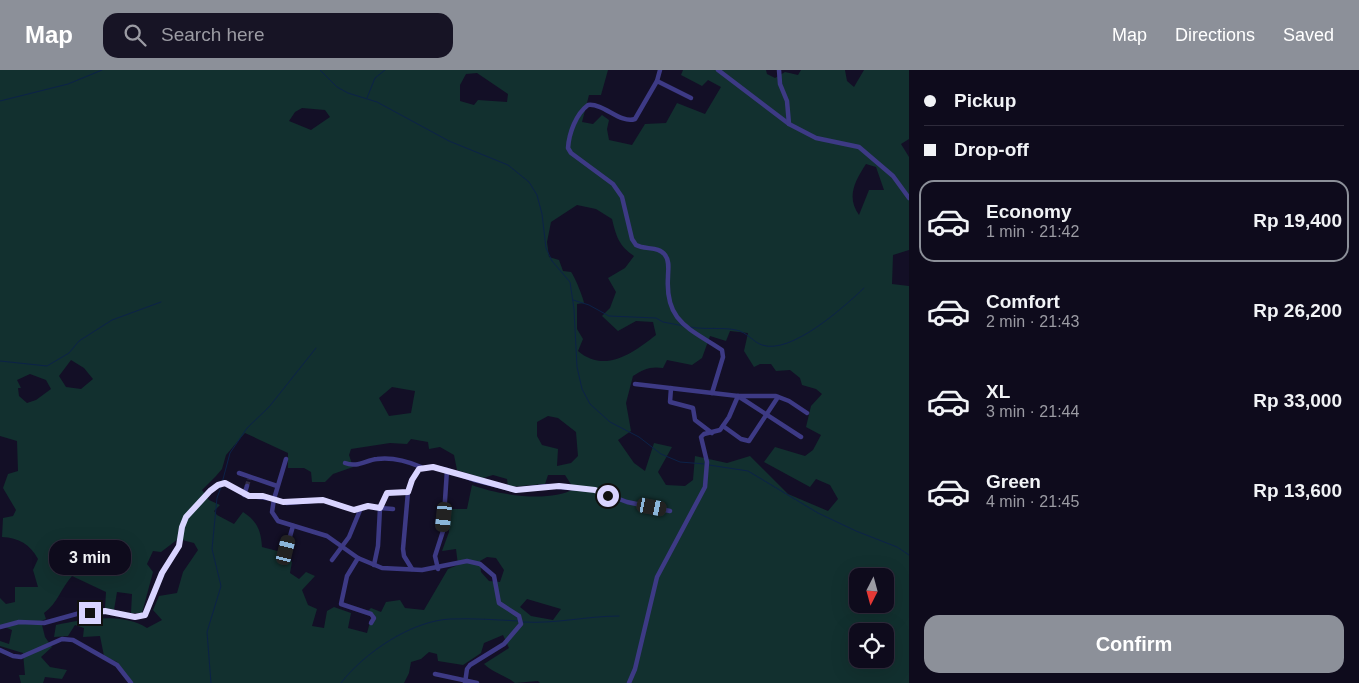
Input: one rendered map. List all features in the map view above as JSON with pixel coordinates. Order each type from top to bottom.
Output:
[{"type":"street","points":[[660,70],[657,80],[633,120],[594,105],[588,105],[580,113],[572,130],[568,148],[571,153],[613,184],[622,197],[632,239],[636,245],[657,250],[665,255],[668,262],[668,302],[671,310],[689,329],[724,352],[712,393]]},
{"type":"street","points":[[718,70],[789,124],[816,138],[859,147],[892,176],[909,198]]},
{"type":"street","points":[[779,70],[780,84],[787,101],[789,124]]},
{"type":"street","points":[[657,80],[691,98]]},
{"type":"street","points":[[635,384],[738,396],[757,394],[778,397],[807,412]]},
{"type":"street","points":[[671,388],[670,402],[693,408],[694,420],[712,433]]},
{"type":"street","points":[[738,396],[801,437]]},
{"type":"street","points":[[629,683],[635,669],[657,577],[705,487],[707,464],[701,439],[704,434],[718,432],[738,396]]},
{"type":"street","points":[[722,426],[741,439],[749,441],[778,397]]},
{"type":"street","points":[[286,459],[272,509],[278,521],[318,532],[358,558],[374,565],[412,569],[438,569],[467,561],[485,567],[494,576],[498,603],[516,613],[521,622],[504,644],[470,665],[467,669],[465,682]]},
{"type":"street","points":[[346,463],[353,465],[376,459],[392,459],[421,467],[447,470],[505,488],[525,491],[548,486],[580,488],[595,490],[627,502],[670,510]]},
{"type":"street","points":[[412,569],[404,556],[403,549],[408,492],[412,480],[421,467]]},
{"type":"street","points":[[438,569],[435,556],[442,531],[447,470]]},
{"type":"street","points":[[239,473],[277,486]]},
{"type":"street","points":[[0,627],[19,622],[50,622],[80,612],[105,611],[135,617],[145,615],[162,573],[179,546],[182,527],[186,517],[218,485],[225,483],[244,495],[287,502],[323,500],[352,510],[368,506],[393,509]]},
{"type":"street","points":[[244,495],[247,486]]},
{"type":"street","points":[[374,565],[378,546],[380,508],[387,493],[408,492]]},
{"type":"street","points":[[332,560],[349,537],[361,508]]},
{"type":"street","points":[[286,550],[293,526]]},
{"type":"street","points":[[358,558],[347,576],[341,604],[371,614],[374,618],[371,623]]},
{"type":"street","points":[[0,650],[20,657],[62,639],[73,640],[117,665],[131,683]]},
{"type":"street","points":[[435,674],[465,682],[477,683]]},
{"type":"green space","points":[[0,70],[608,70],[601,95],[589,95],[582,122],[593,124],[602,115],[609,120],[607,129],[609,140],[632,145],[645,124],[666,123],[677,103],[705,114],[721,87],[708,80],[702,86],[681,75],[683,70],[766,70],[767,74],[775,78],[785,72],[798,75],[801,70],[845,70],[847,81],[854,87],[864,70],[909,70],[909,139],[901,144],[909,157],[909,250],[893,255],[892,284],[909,286],[909,683],[540,683],[538,681],[515,683],[484,664],[509,648],[503,635],[484,643],[481,653],[463,665],[438,661],[437,654],[429,652],[421,659],[411,662],[409,673],[404,683],[131,683],[117,662],[104,656],[100,636],[83,637],[84,628],[75,625],[68,636],[54,637],[56,625],[90,619],[115,618],[138,623],[147,628],[162,620],[153,610],[159,596],[177,593],[183,572],[198,550],[194,543],[178,539],[161,552],[153,551],[147,564],[153,572],[142,613],[131,613],[132,594],[117,592],[114,610],[105,608],[106,592],[72,576],[53,605],[44,613],[46,619],[41,621],[45,637],[52,647],[41,657],[50,667],[67,670],[62,679],[45,677],[43,683],[21,683],[19,675],[25,675],[23,653],[0,646],[0,641],[9,644],[12,630],[0,625],[0,598],[6,604],[15,602],[15,587],[38,587],[33,570],[38,559],[31,549],[14,539],[2,537],[3,518],[13,516],[16,510],[3,488],[8,474],[18,471],[17,441],[0,436]],"holes":[[[477,73],[508,94],[507,102],[478,100],[474,105],[460,101],[460,85],[466,74]],[[302,108],[325,110],[330,117],[311,130],[289,121],[295,112]],[[866,164],[876,167],[884,190],[869,190],[859,215],[853,202],[853,195],[858,177]],[[577,205],[596,209],[612,219],[619,240],[634,256],[625,268],[608,278],[616,292],[610,308],[602,316],[618,331],[636,321],[653,322],[656,335],[628,354],[608,361],[588,358],[578,351],[583,339],[577,329],[577,304],[584,303],[584,301],[571,272],[563,271],[559,260],[549,257],[547,242],[551,222]],[[730,331],[748,333],[744,351],[754,367],[760,364],[771,364],[776,371],[790,370],[800,378],[802,385],[816,389],[822,394],[811,406],[806,427],[821,435],[813,450],[805,456],[775,447],[764,462],[810,487],[816,479],[830,485],[838,499],[828,511],[788,494],[750,456],[727,463],[695,456],[693,480],[685,486],[666,485],[658,472],[672,447],[654,443],[645,471],[634,463],[618,440],[631,431],[626,403],[633,376],[647,369],[663,368],[667,360],[692,365],[702,358],[710,336],[726,341]],[[71,360],[84,368],[93,379],[81,389],[66,387],[59,376]],[[30,374],[46,380],[51,389],[36,400],[27,403],[19,396],[18,388],[21,388],[17,380]],[[392,387],[415,391],[411,413],[389,416],[379,398]],[[548,416],[558,418],[576,432],[578,456],[571,463],[557,466],[558,449],[542,445],[537,436],[537,422]],[[245,433],[288,453],[288,468],[304,468],[311,472],[312,482],[325,482],[333,474],[353,467],[349,455],[351,449],[390,443],[407,444],[411,439],[428,442],[429,449],[440,447],[454,455],[457,470],[483,478],[493,475],[507,479],[508,487],[545,484],[548,475],[565,475],[574,489],[551,496],[538,497],[495,492],[472,485],[467,509],[449,509],[449,532],[442,551],[456,549],[458,565],[448,569],[424,610],[405,608],[400,600],[386,602],[381,612],[371,608],[367,612],[372,615],[367,633],[348,628],[351,613],[334,607],[327,611],[324,628],[312,626],[317,609],[308,605],[302,590],[315,576],[306,572],[299,579],[290,573],[292,562],[281,552],[262,547],[261,536],[257,526],[243,512],[234,524],[217,515],[214,511],[220,505],[209,500],[202,490],[222,469],[226,455]],[[487,557],[496,558],[504,570],[500,582],[489,581],[481,572],[480,561]],[[527,599],[561,609],[553,620],[531,616],[520,607]]]},
{"type":"waterway","points":[[0,101],[68,84],[102,70]]},
{"type":"waterway","points":[[320,70],[337,87],[348,93],[377,102],[449,141],[508,165],[529,182],[537,195],[542,214],[546,248],[552,261],[570,282],[574,309],[577,367],[582,389],[590,404],[610,422],[639,437],[661,454],[680,462],[705,464]]},
{"type":"waterway","points":[[367,98],[375,78],[385,70]]},
{"type":"waterway","points":[[690,327],[736,330],[762,345],[774,346],[787,343],[816,327],[831,317],[864,288]]},
{"type":"waterway","points":[[573,300],[589,305],[609,316],[656,318],[663,322],[684,326]]},
{"type":"waterway","points":[[0,361],[47,366],[69,353],[79,341],[112,320],[161,302]]},
{"type":"waterway","points":[[222,483],[230,453],[247,428],[269,407],[316,348]]},
{"type":"waterway","points":[[709,465],[748,471],[818,513],[856,531],[897,547],[909,555]]},
{"type":"waterway","points":[[211,683],[207,632],[221,586],[212,549],[217,498],[221,487]]},
{"type":"waterway","points":[[523,622],[619,616]]},
{"type":"waterway","points":[[341,683],[375,650],[404,632],[420,626],[450,619],[519,621]]},
{"type":"tunnel","points":[[247,486],[249,479]]},
{"type":"route","points":[[90,613],[105,611],[135,617],[145,615],[155,594],[159,579],[179,546],[183,522],[186,517],[210,491],[218,485],[225,483],[249,496],[270,497],[278,501],[287,502],[323,500],[357,510],[368,506],[380,508],[387,493],[408,492],[412,480],[421,467],[433,467],[474,480],[516,490],[525,491],[548,486],[559,486],[595,490],[608,496]]}]
